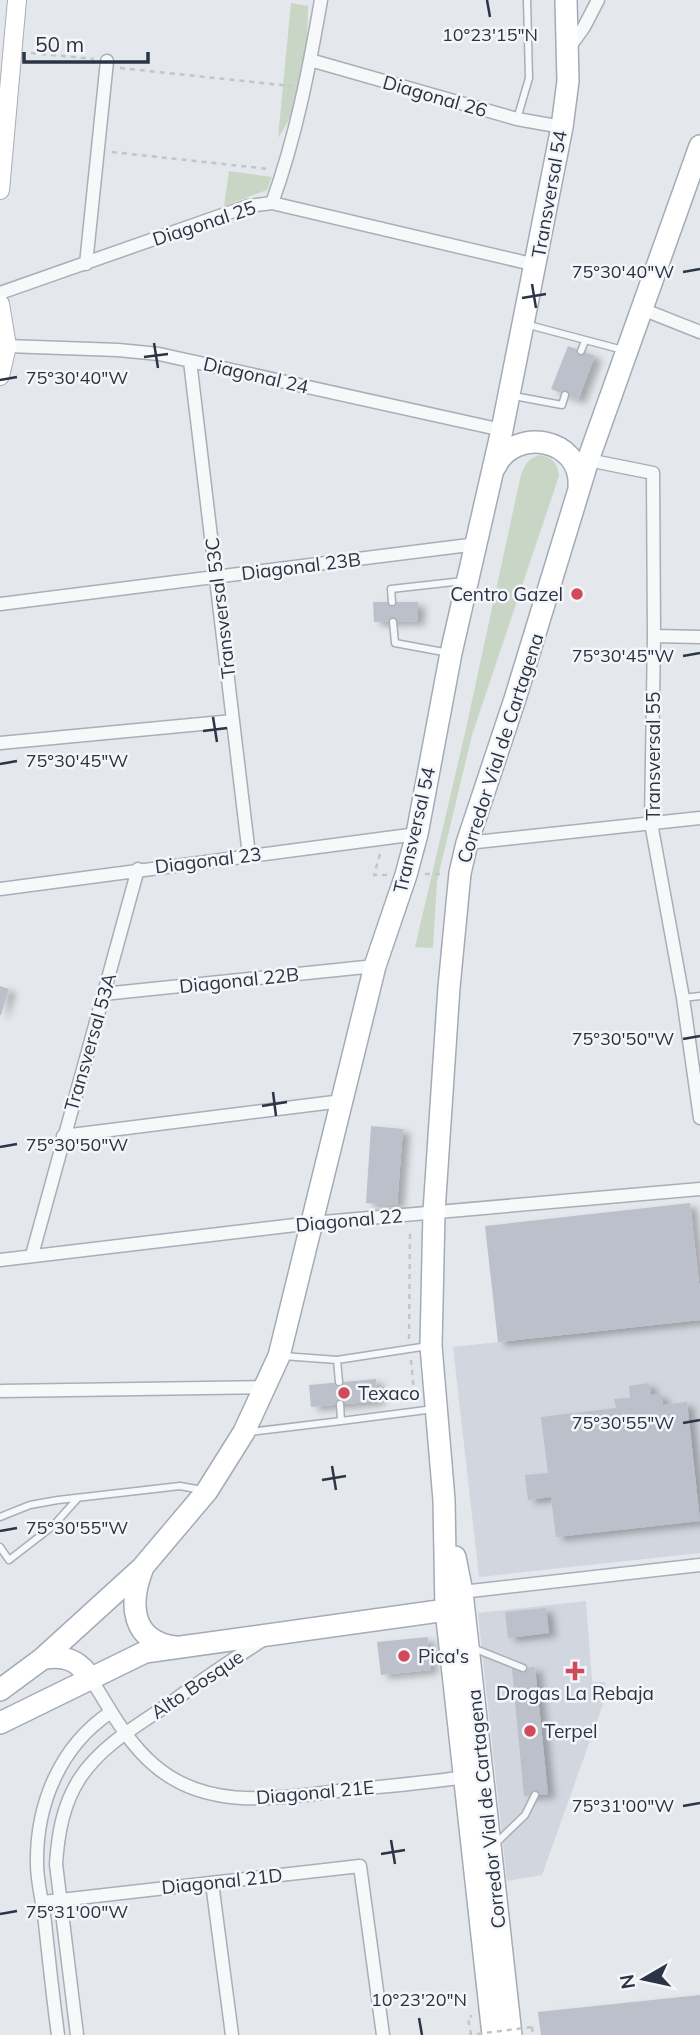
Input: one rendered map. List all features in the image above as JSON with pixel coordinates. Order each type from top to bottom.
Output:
[{"type":"main road","name":"Transversal 54","points":[[142,1568],[207,1491],[244,1433],[279,1356],[375,966],[406,875],[416,834],[451,653],[502,430],[562,127],[568,81],[566,0]]},
{"type":"main road","name":"Corredor Vial de Cartagena","points":[[485,2035],[465,1777],[446,1610],[444,1500],[431,1346],[435,1212],[449,987],[460,873],[467,843],[589,460],[700,146]]},
{"type":"main road","points":[[492,474],[509,449],[521,443],[548,443],[566,453],[578,471],[580,482],[577,499]]},
{"type":"main road","name":"Corredor Vial de Cartagena","points":[[444,1500],[462,1592],[511,2035]]},
{"type":"main road","points":[[142,1568],[133,1598],[135,1614],[141,1628],[158,1642],[180,1648]]},
{"type":"main road","points":[[0,1690],[42,1659],[142,1568]]},
{"type":"main road","points":[[0,1723],[145,1652],[446,1610]]},
{"type":"main road","points":[[42,1659],[53,1656],[76,1662],[91,1679]]},
{"type":"street","points":[[0,190],[17,0]]},
{"type":"street","points":[[272,204],[284,170],[305,88],[321,0]]},
{"type":"street","points":[[568,49],[584,27],[598,0]]},
{"type":"street","name":"Diagonal 26","points":[[310,60],[517,119],[562,127]]},
{"type":"street","points":[[86,264],[107,63]]},
{"type":"street","name":"Diagonal 25","points":[[0,293],[247,206],[272,204],[536,265]]},
{"type":"street","points":[[642,309],[700,332]]},
{"type":"street","points":[[0,376],[7,346],[1,313]]},
{"type":"street","name":"Diagonal 24","points":[[7,346],[159,354],[502,430]]},
{"type":"street","name":"Transversal 53C","points":[[190,360],[249,855]]},
{"type":"street","name":"Transversal 55","points":[[589,460],[653,473],[652,823],[700,1118]]},
{"type":"street","name":"Diagonal 23B","points":[[0,604],[477,544]]},
{"type":"street","points":[[654,636],[700,637]]},
{"type":"street","points":[[0,743],[233,722]]},
{"type":"street","points":[[467,843],[700,818]]},
{"type":"street","name":"Diagonal 23","points":[[0,888],[416,834]]},
{"type":"street","name":"Transversal 53A","points":[[32,1255],[138,869]]},
{"type":"street","name":"Diagonal 22B","points":[[103,994],[375,966]]},
{"type":"street","points":[[63,1136],[342,1101]]},
{"type":"street","name":"Diagonal 22","points":[[0,1260],[312,1223],[700,1189]]},
{"type":"street","points":[[2,1391],[266,1387]]},
{"type":"street","points":[[462,1592],[700,1565]]},
{"type":"street","name":"Alto Bosque","points":[[77,2035],[56,1864],[58,1837],[64,1814],[80,1779],[97,1756],[125,1734],[270,1635]]},
{"type":"street","name":"Diagonal 21E","points":[[91,1679],[125,1734],[155,1766],[198,1790],[218,1796],[254,1799],[465,1777]]},
{"type":"street","points":[[58,2035],[37,1868],[37,1840],[48,1792],[62,1764],[88,1730],[111,1712]]},
{"type":"street","name":"Diagonal 21D","points":[[43,1902],[360,1866],[383,2035]]},
{"type":"street","points":[[212,1883],[232,2035]]},
{"type":"lane","points":[[517,119],[529,78],[527,0]]},
{"type":"lane","points":[[523,323],[627,351]]},
{"type":"lane","points":[[581,351],[585,341]]},
{"type":"lane","points":[[509,395],[562,405],[565,395]]},
{"type":"lane","points":[[392,602],[391,589],[468,580]]},
{"type":"lane","points":[[393,622],[395,643],[451,653]]},
{"type":"lane","points":[[682,998],[700,996]]},
{"type":"lane","points":[[279,1356],[337,1360],[431,1346]]},
{"type":"lane","points":[[337,1360],[339,1382]]},
{"type":"lane","points":[[340,1404],[341,1421]]},
{"type":"lane","points":[[244,1433],[436,1409]]},
{"type":"lane","points":[[0,1517],[30,1505],[78,1498],[180,1486],[207,1491]]},
{"type":"lane","points":[[0,1547],[9,1560],[53,1526],[78,1498]]},
{"type":"lane","points":[[468,1646],[523,1668]]},
{"type":"lane","points":[[491,1850],[500,1838],[516,1826],[536,1795]]},
{"type":"path","points":[[13,51],[305,88]]},
{"type":"path","name":"Diagonal 25","points":[[98,151],[284,170]]},
{"type":"path","points":[[485,2035],[532,2027],[533,2035]]},
{"type":"shaded area","points":[[700,1320],[700,1553],[479,1577],[453,1347]]},
{"type":"shaded area","points":[[586,1601],[592,1682],[605,1682],[607,1693],[542,1875],[507,1881],[478,1613]]},
{"type":"green space","points":[[291,3],[308,6],[307,41],[300,91],[278,138]]},
{"type":"green space","points":[[229,171],[272,177],[267,190],[224,206]]},
{"type":"green space","points":[[539,455],[554,461],[559,476],[472,735],[437,881],[433,948],[415,947],[520,479],[526,464]]},
{"type":"building","points":[[568,346],[595,356],[578,400],[551,389]]},
{"type":"building","points":[[373,602],[418,602],[418,621],[374,622]]},
{"type":"building","points":[[0,986],[9,989],[1,1015],[0,1015]]},
{"type":"building","points":[[371,1126],[403,1129],[397,1205],[366,1203]]},
{"type":"building","points":[[690,1203],[700,1292],[700,1320],[498,1342],[485,1226]]},
{"type":"building","name":"Texaco","points":[[376,1379],[378,1401],[311,1407],[309,1385]]},
{"type":"building","points":[[649,1383],[651,1395],[661,1394],[663,1405],[687,1402],[700,1521],[556,1537],[551,1497],[528,1500],[525,1475],[548,1473],[541,1417],[616,1408],[614,1399],[630,1398],[629,1386]]},
{"type":"building","points":[[546,1608],[549,1633],[508,1638],[505,1612]]},
{"type":"building","name":"Pica's","points":[[428,1637],[431,1670],[381,1675],[377,1642]]},
{"type":"building","name":"Terpel","points":[[535,1667],[548,1794],[524,1796],[512,1669]]},
{"type":"building","points":[[700,1995],[700,2035],[541,2035],[538,2012]]},
{"type":"place","name":"Centro Gazel","points":[[577,594]]},
{"type":"place","name":"Texaco","points":[[344,1393]]},
{"type":"place","name":"Pica's","points":[[404,1656]]},
{"type":"place","name":"Drogas La Rebaja","points":[[575,1671]]},
{"type":"place","name":"Terpel","points":[[530,1731]]}]
